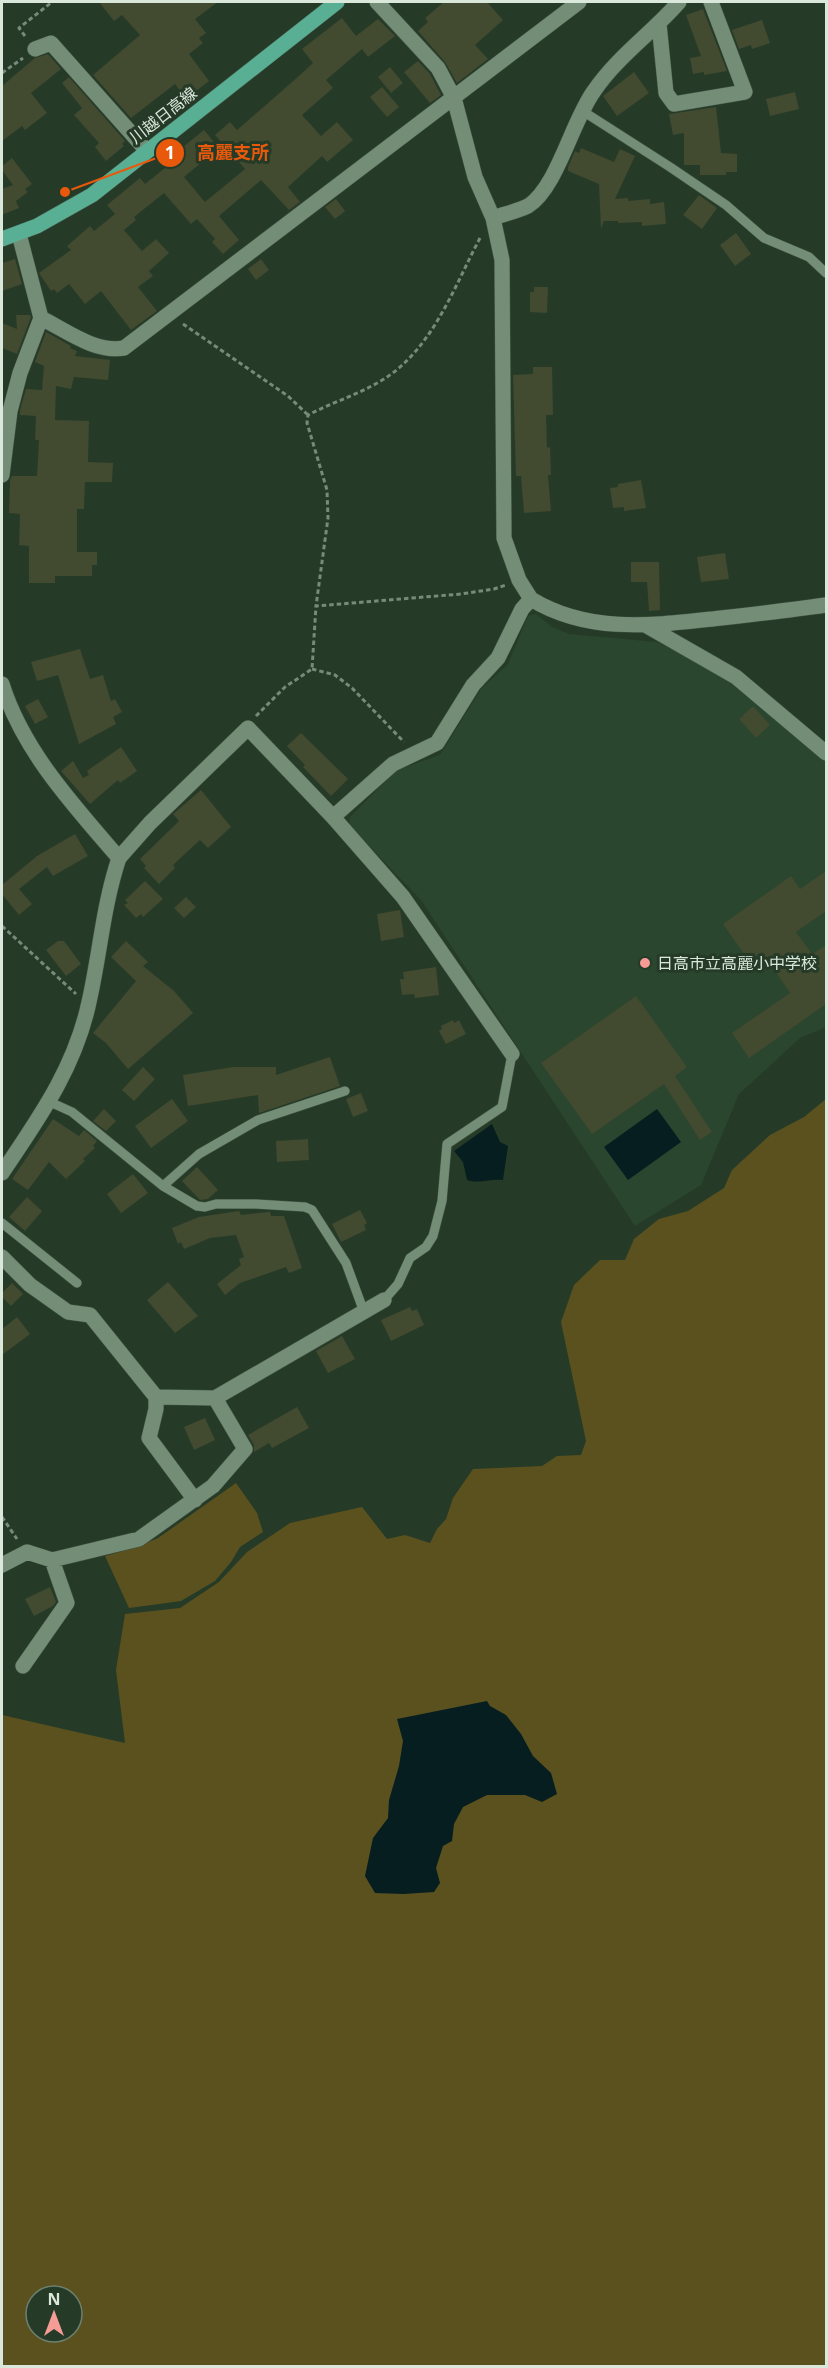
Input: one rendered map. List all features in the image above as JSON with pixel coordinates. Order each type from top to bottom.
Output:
[{"type":"main road","name":"川越日高線","points":[[2,239],[19,234],[92,195],[337,2]]},
{"type":"street","points":[[377,2],[438,68],[454,98],[475,177],[493,218],[502,260],[504,538],[519,580],[531,599],[551,611],[588,621],[647,626],[826,605]]},
{"type":"street","points":[[41,318],[96,346],[111,350],[124,348],[579,2]]},
{"type":"street","points":[[493,218],[528,205],[545,189],[581,110],[595,89],[628,50],[659,24],[679,2]]},
{"type":"street","points":[[659,24],[666,93],[674,104],[745,92],[711,2]]},
{"type":"street","points":[[35,49],[51,42],[147,151]]},
{"type":"street","points":[[2,475],[10,411],[20,373],[41,318],[19,234]]},
{"type":"street","points":[[333,818],[393,764],[437,743],[473,685],[498,658],[522,609],[531,599]]},
{"type":"street","points":[[647,626],[736,677],[826,753]]},
{"type":"street","points":[[2,684],[22,733],[69,800],[118,858]]},
{"type":"street","points":[[2,1173],[50,1102],[72,1057],[89,1004],[103,915],[118,858],[150,823],[248,728],[333,818],[403,897],[512,1054]]},
{"type":"street","points":[[2,1257],[30,1286],[68,1312],[90,1315],[156,1397],[156,1409],[149,1438],[195,1500]]},
{"type":"street","points":[[156,1397],[215,1398],[384,1300]]},
{"type":"street","points":[[2,1565],[27,1552],[52,1560],[139,1539],[213,1486],[245,1449],[215,1398]]},
{"type":"street","points":[[24,1666],[67,1603],[52,1560]]},
{"type":"lane","points":[[581,110],[726,205],[764,238],[809,257],[826,273]]},
{"type":"lane","points":[[384,1300],[398,1284],[410,1258],[426,1247],[433,1236],[442,1201],[447,1144],[502,1107],[512,1054]]},
{"type":"lane","points":[[163,1186],[200,1154],[258,1120],[345,1091]]},
{"type":"lane","points":[[50,1102],[72,1112],[163,1186],[197,1206],[256,1204],[305,1207],[312,1210],[346,1263],[364,1312]]},
{"type":"lane","points":[[2,1223],[77,1283]]},
{"type":"path","points":[[308,415],[385,379],[402,366],[423,344],[488,223],[493,218]]},
{"type":"path","points":[[170,314],[288,396],[308,415]]},
{"type":"path","points":[[308,415],[307,423],[327,490],[328,518],[315,606],[312,669]]},
{"type":"path","points":[[315,606],[461,594],[494,589],[519,580]]},
{"type":"path","points":[[248,728],[258,712],[285,687],[312,669],[335,675],[352,688],[377,716],[396,731],[414,753]]},
{"type":"path","points":[[2,926],[89,1004]]},
{"type":"path","points":[[2,1517],[27,1552]]},
{"type":"shaded area","name":"日高市立高麗小中学校","points":[[536,614],[552,627],[569,634],[657,642],[722,671],[826,760],[826,1027],[800,1038],[739,1094],[701,1185],[635,1226],[421,900],[349,825],[350,817],[397,770],[440,755],[481,689],[508,664],[528,616]]},
{"type":"shaded area","points":[[826,1099],[826,2366],[2,2366],[2,1715],[125,1743],[116,1670],[125,1614],[180,1608],[219,1582],[247,1552],[290,1523],[362,1507],[387,1539],[405,1535],[430,1543],[437,1529],[446,1519],[453,1498],[473,1469],[542,1466],[557,1456],[581,1455],[586,1441],[561,1322],[574,1285],[600,1260],[625,1260],[634,1239],[659,1219],[688,1211],[724,1188],[732,1170],[770,1135],[804,1117]]},
{"type":"shaded area","points":[[236,1483],[257,1513],[263,1532],[240,1547],[215,1581],[181,1601],[129,1608],[105,1556],[158,1538]]},
{"type":"water","points":[[657,1109],[681,1142],[628,1180],[604,1147]]},
{"type":"water","points":[[492,1124],[500,1142],[508,1146],[503,1180],[476,1182],[467,1180],[463,1162],[454,1151]]},
{"type":"water","points":[[487,1701],[490,1706],[506,1715],[521,1734],[533,1756],[551,1773],[557,1794],[542,1802],[525,1795],[487,1795],[463,1807],[454,1824],[452,1841],[443,1846],[436,1868],[440,1883],[434,1892],[375,1893],[365,1876],[373,1838],[388,1818],[389,1800],[399,1766],[403,1741],[397,1719]]},
{"type":"building","points":[[99,2],[218,2],[195,19],[206,33],[199,38],[203,43],[189,54],[209,81],[186,99],[175,84],[131,118],[93,75],[140,35],[122,15],[114,21]]},
{"type":"building","points":[[444,2],[487,2],[503,20],[475,45],[488,59],[457,83],[445,62],[418,31],[428,22],[425,18]]},
{"type":"building","points":[[703,9],[727,71],[704,75],[704,72],[693,74],[690,58],[701,56],[686,15]]},
{"type":"building","points":[[342,18],[356,36],[378,19],[395,36],[368,57],[362,49],[326,80],[333,88],[302,115],[321,136],[337,122],[353,140],[327,162],[322,156],[288,187],[300,202],[289,210],[261,180],[219,216],[239,240],[223,254],[212,242],[215,239],[197,219],[191,224],[164,193],[134,217],[136,220],[124,230],[142,251],[156,239],[169,253],[149,271],[153,276],[138,287],[157,311],[131,330],[101,291],[85,304],[69,284],[57,293],[54,289],[51,291],[39,273],[71,250],[67,246],[90,226],[94,231],[115,214],[107,205],[140,178],[145,184],[176,159],[173,155],[204,130],[219,148],[184,177],[205,202],[245,169],[215,135],[230,122],[237,130],[300,75],[313,63],[302,49]]},
{"type":"building","points":[[762,20],[770,43],[752,49],[751,45],[739,49],[732,30]]},
{"type":"building","points":[[48,54],[61,69],[31,93],[47,113],[25,130],[22,126],[2,141],[2,86],[35,58]]},
{"type":"building","points":[[418,61],[430,74],[441,95],[430,103],[404,72]]},
{"type":"building","points":[[390,67],[403,83],[391,93],[378,77]]},
{"type":"building","points":[[634,72],[649,93],[617,116],[603,96]]},
{"type":"building","points":[[69,77],[125,141],[122,144],[124,146],[106,161],[95,147],[99,143],[74,115],[82,108],[62,83]]},
{"type":"building","points":[[382,87],[399,107],[387,117],[370,97]]},
{"type":"building","points":[[795,92],[799,109],[770,116],[766,99]]},
{"type":"building","points":[[716,107],[721,153],[737,154],[737,172],[726,172],[726,175],[700,175],[700,165],[684,165],[684,133],[673,135],[669,114]]},
{"type":"building","points":[[581,148],[614,162],[620,149],[635,156],[615,199],[628,198],[628,201],[650,199],[650,204],[664,202],[666,224],[642,226],[642,222],[604,221],[601,229],[599,184],[568,171],[575,151],[579,153]]},
{"type":"building","points":[[12,158],[32,184],[25,189],[28,192],[16,201],[19,208],[2,215],[2,189],[13,185],[2,170],[2,166]]},
{"type":"building","points":[[699,195],[717,208],[702,229],[683,215]]},
{"type":"building","points":[[336,199],[345,211],[335,219],[325,207]]},
{"type":"building","points":[[736,233],[751,254],[735,266],[720,245]]},
{"type":"building","points":[[15,259],[22,284],[2,291],[2,263]]},
{"type":"building","points":[[261,259],[269,270],[256,280],[248,269]]},
{"type":"building","points":[[534,287],[548,287],[547,313],[530,312],[530,292],[534,292]]},
{"type":"building","points":[[16,315],[30,315],[31,317],[17,354],[2,348],[2,323],[17,329]]},
{"type":"building","points":[[46,332],[71,346],[70,348],[77,351],[75,356],[110,360],[108,380],[74,377],[71,389],[56,386],[55,420],[89,421],[88,462],[113,463],[112,482],[85,482],[84,509],[77,509],[77,552],[97,552],[97,565],[92,565],[92,576],[55,576],[55,583],[29,583],[29,546],[19,545],[20,514],[9,513],[10,480],[12,476],[37,476],[39,440],[35,440],[36,416],[20,415],[20,410],[26,389],[42,390],[44,366],[35,362]]},
{"type":"building","points":[[533,367],[552,367],[553,415],[546,415],[547,448],[550,447],[551,475],[548,475],[551,511],[524,513],[521,476],[516,476],[513,375],[533,374]]},
{"type":"building","points":[[641,480],[646,508],[624,511],[624,507],[613,508],[610,488],[618,487],[618,484]]},
{"type":"building","points":[[725,553],[729,579],[701,582],[697,557]]},
{"type":"building","points":[[631,562],[659,562],[660,610],[649,611],[647,582],[631,582]]},
{"type":"building","points":[[80,649],[90,679],[103,675],[111,701],[115,699],[122,712],[113,717],[116,724],[79,744],[58,675],[37,681],[31,662]]},
{"type":"building","points":[[38,699],[48,717],[35,724],[25,706]]},
{"type":"building","points":[[753,706],[770,725],[756,738],[739,719]]},
{"type":"building","points":[[301,733],[348,779],[331,796],[303,767],[305,765],[287,746]]},
{"type":"building","points":[[121,747],[137,771],[120,783],[118,780],[90,804],[61,771],[73,761],[83,778],[89,775],[87,771]]},
{"type":"building","points":[[201,790],[231,827],[208,848],[200,840],[173,865],[175,868],[159,884],[144,868],[146,866],[140,859],[179,821],[173,814]]},
{"type":"building","points":[[75,834],[88,856],[53,876],[47,867],[19,889],[32,904],[19,915],[2,894],[2,885],[37,856]]},
{"type":"building","points":[[826,871],[826,911],[796,932],[812,954],[826,945],[826,1004],[749,1058],[732,1033],[790,993],[762,952],[749,961],[723,924],[791,876],[800,889]]},
{"type":"building","points":[[145,881],[163,899],[143,917],[141,914],[136,918],[124,905],[128,903],[125,900]]},
{"type":"building","points":[[186,897],[196,907],[184,918],[174,908]]},
{"type":"building","points":[[400,910],[404,937],[381,941],[377,914]]},
{"type":"building","points":[[58,941],[64,941],[81,964],[66,976],[46,950]]},
{"type":"building","points":[[126,941],[148,962],[143,966],[174,991],[193,1013],[128,1069],[106,1043],[93,1033],[136,981],[111,957]]},
{"type":"building","points":[[436,967],[439,995],[415,998],[414,994],[402,995],[400,979],[404,979],[403,972]]},
{"type":"building","points":[[636,996],[687,1067],[675,1076],[712,1132],[700,1140],[664,1084],[592,1134],[541,1063]]},
{"type":"building","points":[[453,1020],[454,1023],[459,1020],[466,1034],[446,1044],[439,1031],[442,1029],[441,1026]]},
{"type":"building","points":[[330,1057],[340,1086],[259,1113],[258,1095],[188,1106],[183,1075],[233,1067],[276,1067],[276,1075]]},
{"type":"building","points":[[143,1067],[155,1079],[134,1101],[122,1090]]},
{"type":"building","points":[[361,1093],[368,1111],[353,1117],[346,1099]]},
{"type":"building","points":[[172,1099],[188,1121],[151,1148],[135,1126]]},
{"type":"building","points":[[104,1109],[116,1121],[106,1131],[93,1121]]},
{"type":"building","points":[[53,1119],[79,1136],[84,1130],[97,1141],[93,1146],[95,1148],[66,1179],[49,1162],[28,1190],[12,1179]]},
{"type":"building","points":[[308,1139],[309,1160],[277,1162],[276,1141]]},
{"type":"building","points":[[197,1167],[218,1190],[208,1199],[200,1200],[182,1181]]},
{"type":"building","points":[[133,1174],[148,1193],[121,1213],[107,1194]]},
{"type":"building","points":[[27,1197],[42,1211],[25,1231],[9,1217]]},
{"type":"building","points":[[360,1210],[367,1223],[364,1225],[366,1230],[341,1242],[332,1224]]},
{"type":"building","points":[[239,1211],[241,1215],[270,1212],[271,1216],[284,1216],[302,1268],[289,1273],[286,1267],[240,1283],[225,1295],[217,1284],[241,1265],[239,1259],[244,1257],[236,1235],[210,1238],[184,1249],[181,1242],[178,1244],[172,1228],[199,1217]]},
{"type":"building","points":[[168,1282],[198,1316],[175,1333],[147,1300]]},
{"type":"building","points":[[12,1283],[23,1294],[11,1306],[2,1297],[2,1293]]},
{"type":"building","points":[[410,1307],[412,1311],[417,1309],[424,1325],[391,1341],[381,1320]]},
{"type":"building","points":[[17,1317],[30,1334],[2,1355],[2,1329]]},
{"type":"building","points":[[342,1336],[355,1359],[328,1373],[316,1351]]},
{"type":"building","points":[[297,1407],[309,1428],[272,1448],[269,1443],[254,1452],[254,1445],[248,1435]]},
{"type":"building","points":[[205,1418],[215,1440],[194,1450],[184,1427]]},
{"type":"building","points":[[50,1587],[56,1602],[34,1616],[25,1599]]},
{"type":"place","name":"高麗支所","points":[[65,192]]},
{"type":"place","name":"日高市立高麗小中学校","points":[[645,963]]}]
